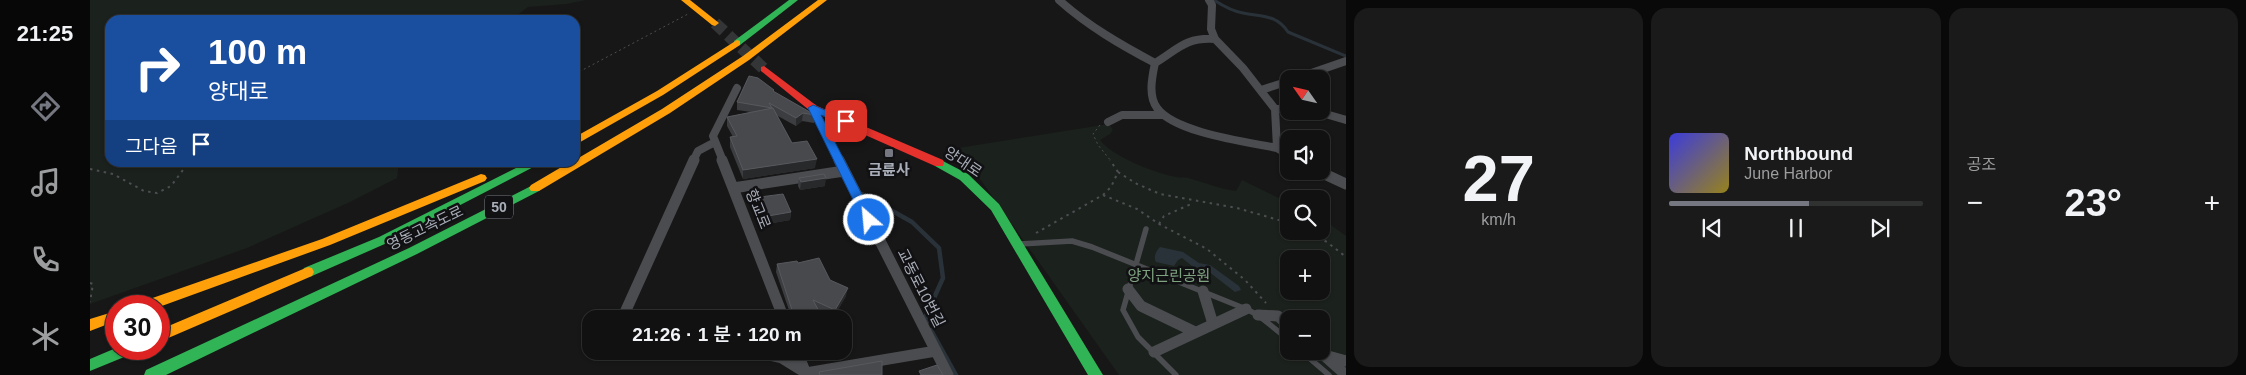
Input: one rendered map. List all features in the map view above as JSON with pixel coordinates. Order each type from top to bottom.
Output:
[{"type":"main road","points":[[686,0],[715,23]]},
{"type":"main road","points":[[620,108],[746,27],[780,0]]},
{"type":"main road","points":[[580,139],[648,100],[718,55],[794,0]]},
{"type":"main road","name":"영동고속도로","points":[[580,162],[644,125],[699,90],[756,52],[823,0]]},
{"type":"main road","points":[[580,130],[718,55]]},
{"type":"main road","name":"양대로","points":[[764,69],[813,108],[926,156],[964,177],[995,207],[1096,375]]},
{"type":"main road","name":"영동고속도로","points":[[170,297],[335,238],[462,188],[504,167]]},
{"type":"main road","name":"영동고속도로","points":[[170,331],[383,240],[528,167]]},
{"type":"main road","name":"영동고속도로","points":[[151,375],[319,297],[517,198],[571,167]]},
{"type":"main road","points":[[90,325],[105,320]]},
{"type":"main road","points":[[90,365],[105,359]]},
{"type":"street","points":[[1059,0],[1071,11],[1112,40],[1156,63]]},
{"type":"street","points":[[1209,0],[1212,5],[1211,29],[1215,39],[1262,90],[1276,109],[1277,148]]},
{"type":"street","points":[[1163,115],[1154,101],[1152,91],[1151,81],[1156,63],[1177,50],[1187,41],[1202,38],[1215,39]]},
{"type":"street","points":[[1320,70],[1346,61]]},
{"type":"street","points":[[1262,90],[1280,84]]},
{"type":"street","points":[[733,188],[713,136],[737,88]]},
{"type":"street","name":"교동로10번길","points":[[813,108],[948,375]]},
{"type":"street","points":[[1104,124],[1122,115],[1163,115],[1184,126],[1200,131],[1280,150]]},
{"type":"street","points":[[1330,115],[1346,120]]},
{"type":"street","points":[[626,310],[698,151],[715,142]]},
{"type":"street","name":"향교로","points":[[780,310],[733,188],[844,171]]},
{"type":"street","points":[[1330,177],[1346,184]]},
{"type":"street","points":[[1128,289],[1141,306],[1195,332]]},
{"type":"street","points":[[1203,291],[1213,324]]},
{"type":"street","points":[[1154,352],[1246,309]]},
{"type":"street","points":[[1258,315],[1278,316]]},
{"type":"street","points":[[785,360],[806,374],[936,351]]},
{"type":"street","points":[[1330,356],[1346,361]]},
{"type":"street","points":[[801,360],[806,374]]},
{"type":"street","points":[[1329,360],[1346,375]]},
{"type":"lane","points":[[1146,229],[1123,310],[1125,320],[1176,375]]},
{"type":"lane","points":[[1017,245],[1072,241],[1092,247],[1246,309],[1258,315],[1280,333]]},
{"type":"lane","points":[[1312,360],[1329,375]]},
{"type":"path","points":[[580,71],[697,9]]},
{"type":"path","points":[[1104,124],[1093,134],[1096,144],[1114,163],[1118,172],[1137,184],[1160,194],[1237,208],[1280,220]]},
{"type":"path","points":[[90,169],[105,172],[131,185],[157,193],[163,191],[174,182],[185,167]]},
{"type":"path","points":[[1034,243],[1036,231],[1104,195],[1111,187],[1118,172]]},
{"type":"path","points":[[1104,195],[1137,209],[1159,224],[1207,249],[1245,280],[1278,316]]},
{"type":"path","points":[[1159,224],[1164,216],[1189,205],[1189,200]]},
{"type":"path","points":[[1323,240],[1346,257]]},
{"type":"path","points":[[90,282],[93,284],[90,302]]},
{"type":"green space","points":[[90,0],[586,0],[566,4],[528,7],[518,15],[105,15],[105,167],[398,167],[397,178],[350,202],[247,248],[115,295],[105,295],[105,299],[90,304]]},
{"type":"green space","name":"양지근린공원","points":[[1109,124],[1113,130],[1100,140],[1114,152],[1146,168],[1167,175],[1188,178],[1236,191],[1242,180],[1280,199],[1280,240],[1330,240],[1330,224],[1346,236],[1346,375],[1119,375],[958,148]]},
{"type":"shaded area","points":[[1160,247],[1183,252],[1199,263],[1210,265],[1239,286],[1241,290],[1235,292],[1208,271],[1192,266],[1182,258],[1174,266],[1156,262],[1155,254]]},
{"type":"building","points":[[749,76],[758,78],[773,91],[815,115],[803,113],[796,118],[769,103],[772,108],[737,102]]},
{"type":"building","points":[[773,108],[792,143],[807,141],[817,159],[743,170],[730,137],[737,136],[727,117]]},
{"type":"building","points":[[824,174],[826,178],[801,182],[799,178]]},
{"type":"building","points":[[783,194],[791,212],[768,216],[760,197]]},
{"type":"building","points":[[819,258],[830,280],[848,288],[835,310],[813,300],[818,310],[792,310],[777,264],[797,261],[798,263]]},
{"type":"building","points":[[882,361],[882,375],[820,375],[819,372]]},
{"type":"building","points":[[937,365],[943,375],[921,375],[919,371]]},
{"type":"waterway","points":[[1214,0],[1235,11],[1273,19],[1279,22],[1288,32],[1346,56]]},
{"type":"waterway","points":[[862,194],[912,222],[939,248],[943,278],[925,318],[927,322]]},
{"type":"waterway","points":[[931,330],[956,375]]},
{"type":"tunnel","points":[[715,23],[764,69]]},
{"type":"traffic: fast","points":[[737,43],[794,0]]},
{"type":"traffic: fast","points":[[939,163],[964,177],[995,207],[1096,375]]},
{"type":"traffic: fast","points":[[308,272],[383,240],[528,167]]},
{"type":"traffic: fast","points":[[151,375],[413,251],[535,188]]},
{"type":"traffic: fast","points":[[90,365],[105,359]]},
{"type":"traffic: slow","points":[[685,0],[715,23]]},
{"type":"traffic: slow","points":[[580,162],[666,111],[746,58],[823,0]]},
{"type":"traffic: slow","points":[[580,139],[660,93],[737,43]]},
{"type":"traffic: slow","points":[[535,188],[571,167]]},
{"type":"traffic: slow","points":[[170,297],[326,242],[481,178]]},
{"type":"traffic: slow","points":[[170,331],[308,272]]},
{"type":"traffic: slow","points":[[90,325],[105,320]]},
{"type":"traffic: jam","points":[[764,69],[813,108],[939,163]]},
{"type":"place","name":"금륜사","points":[[889,153]]},
{"type":"route","points":[[846,121],[813,108],[869,220]]}]
